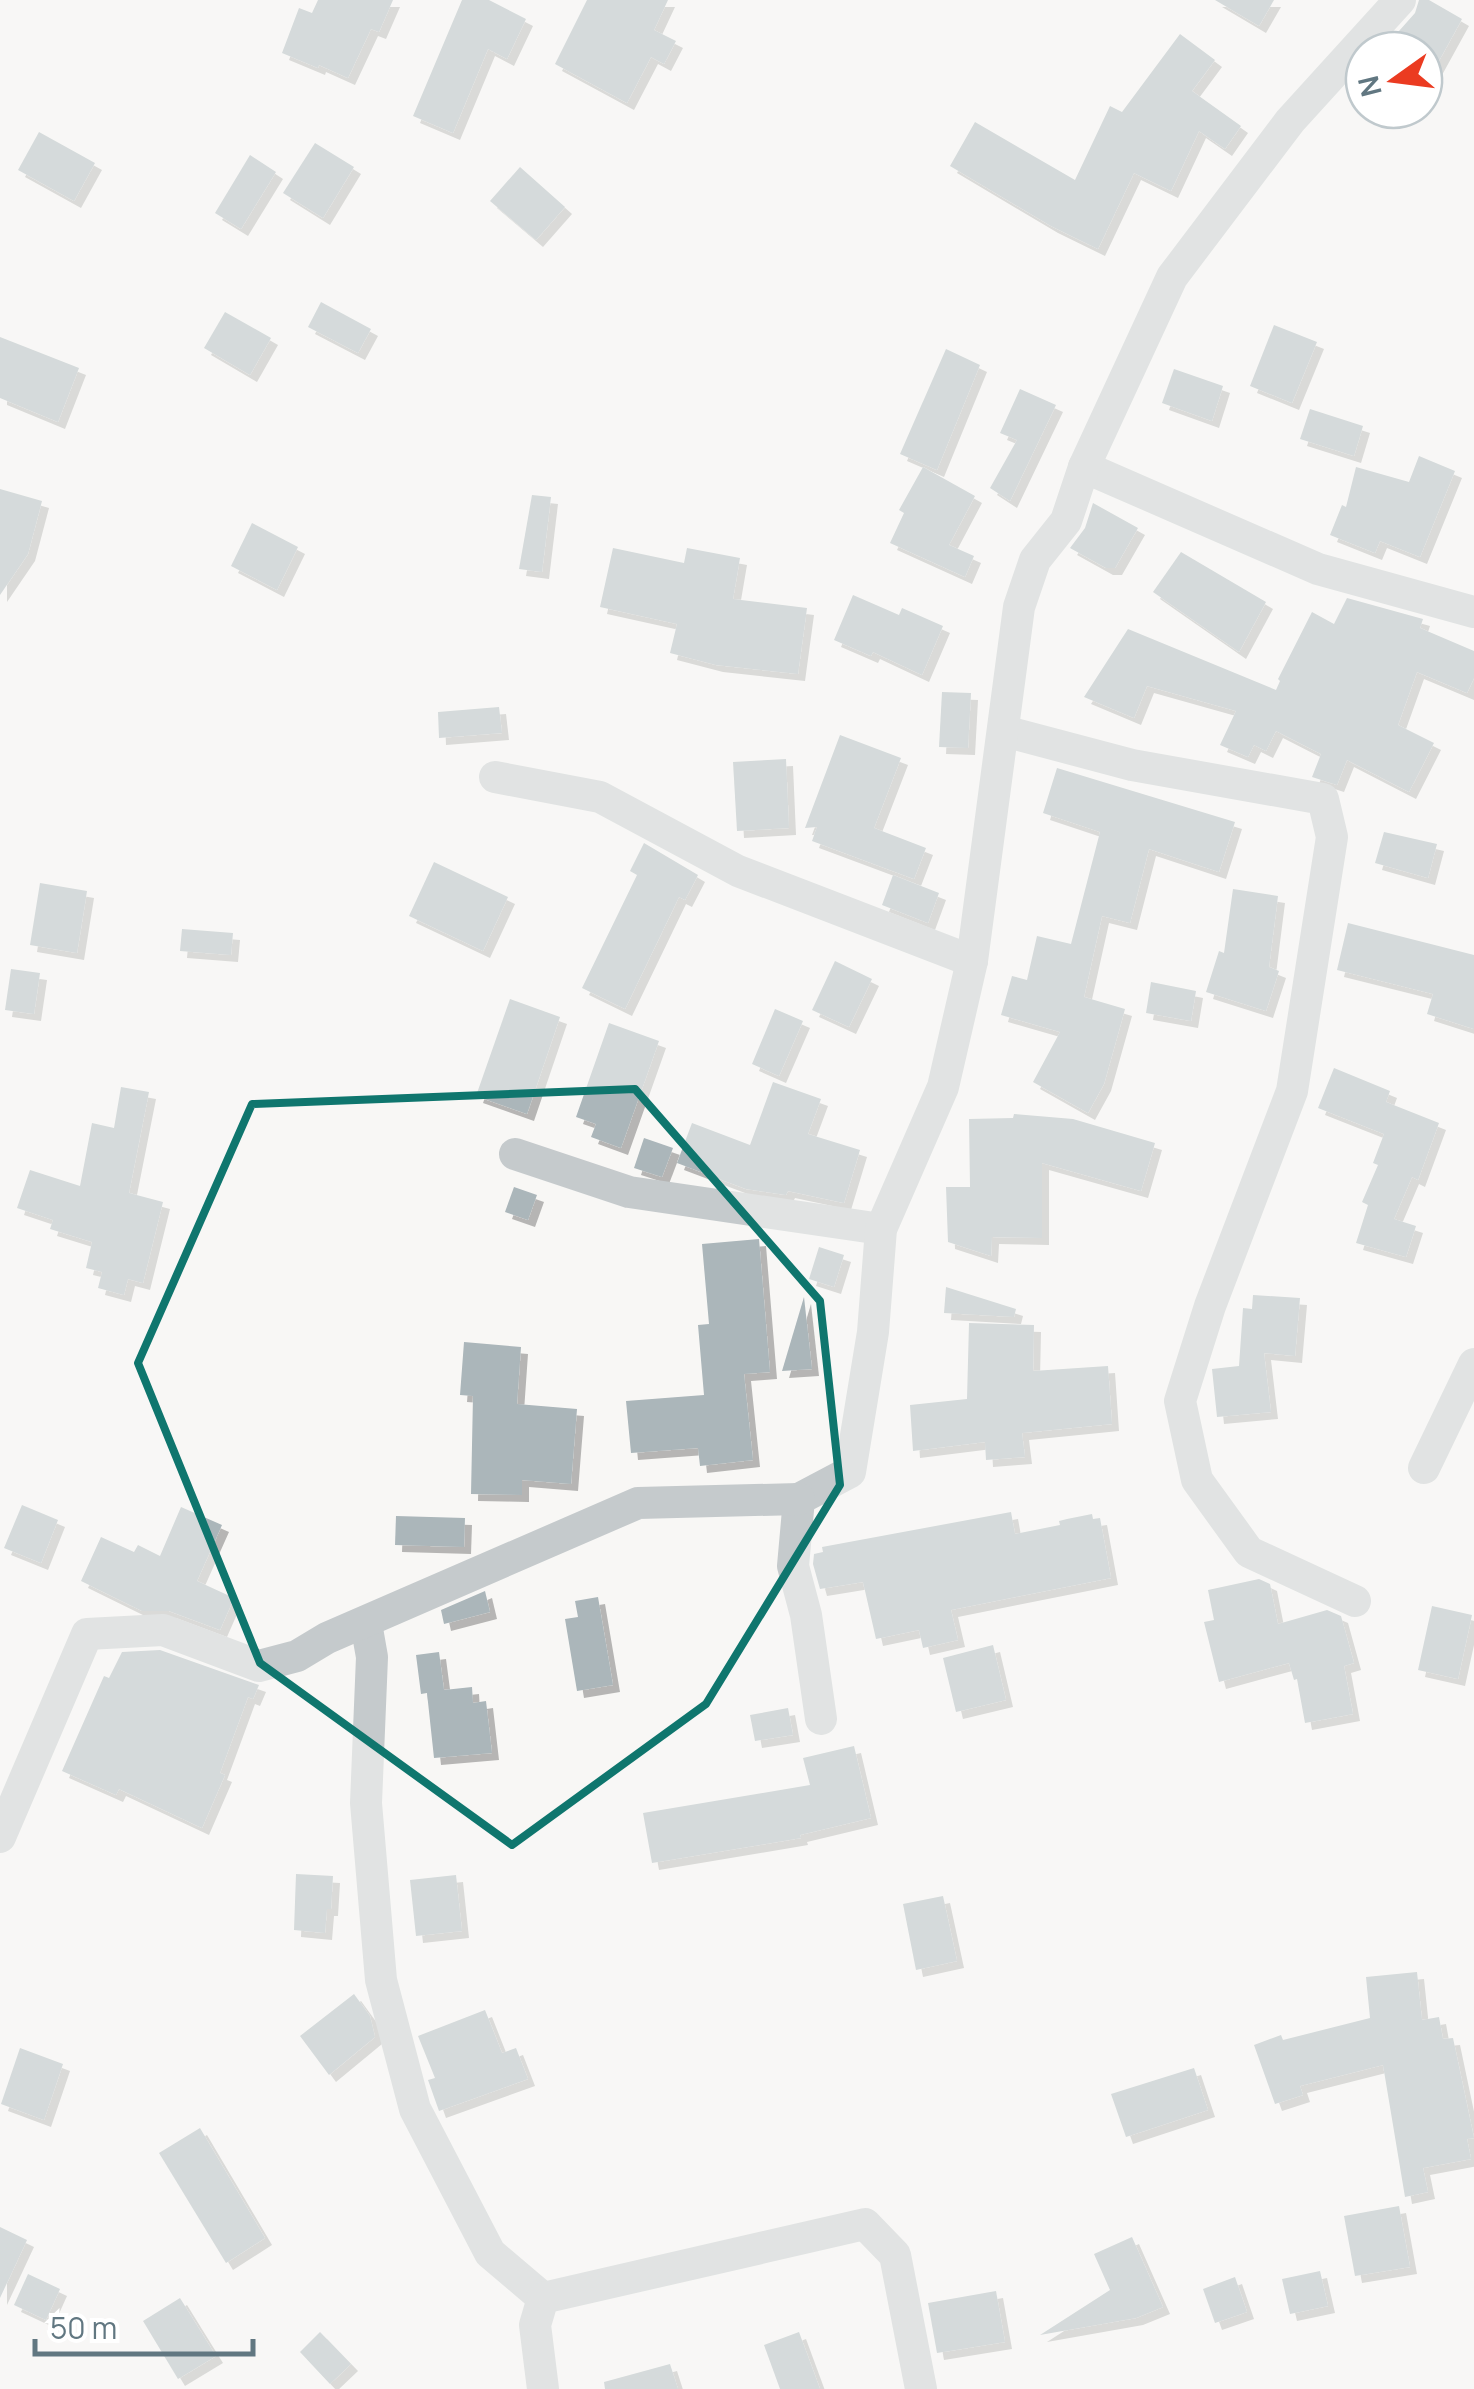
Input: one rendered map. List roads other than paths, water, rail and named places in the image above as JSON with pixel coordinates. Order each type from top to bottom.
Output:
[{"type":"street","points":[[0,1837],[87,1634],[163,1630],[259,1666],[297,1656],[326,1638],[366,1624],[592,1520],[638,1503],[800,1498],[850,1472],[873,1332],[881,1229],[943,1088],[972,961],[1018,606],[1035,560],[1066,521],[1084,467],[1172,277],[1290,121],[1400,0]]},
{"type":"street","points":[[1084,467],[1318,569],[1474,612]]},
{"type":"street","points":[[1004,731],[1132,765],[1323,799],[1332,838],[1292,1091],[1210,1306],[1180,1401],[1197,1480],[1249,1552],[1355,1601]]},
{"type":"street","points":[[494,777],[600,797],[738,871],[972,961]]},
{"type":"street","points":[[515,1154],[629,1192],[881,1229]]},
{"type":"street","points":[[1424,1468],[1474,1364]]},
{"type":"street","points":[[800,1498],[793,1566],[806,1615],[821,1719]]},
{"type":"street","points":[[366,1624],[372,1656],[366,1803],[381,1980],[410,2091],[415,2109],[490,2254],[543,2298]]},
{"type":"street","points":[[543,2298],[865,2224],[895,2255],[921,2389]]},
{"type":"street","points":[[543,2298],[535,2325],[543,2389]]}]
